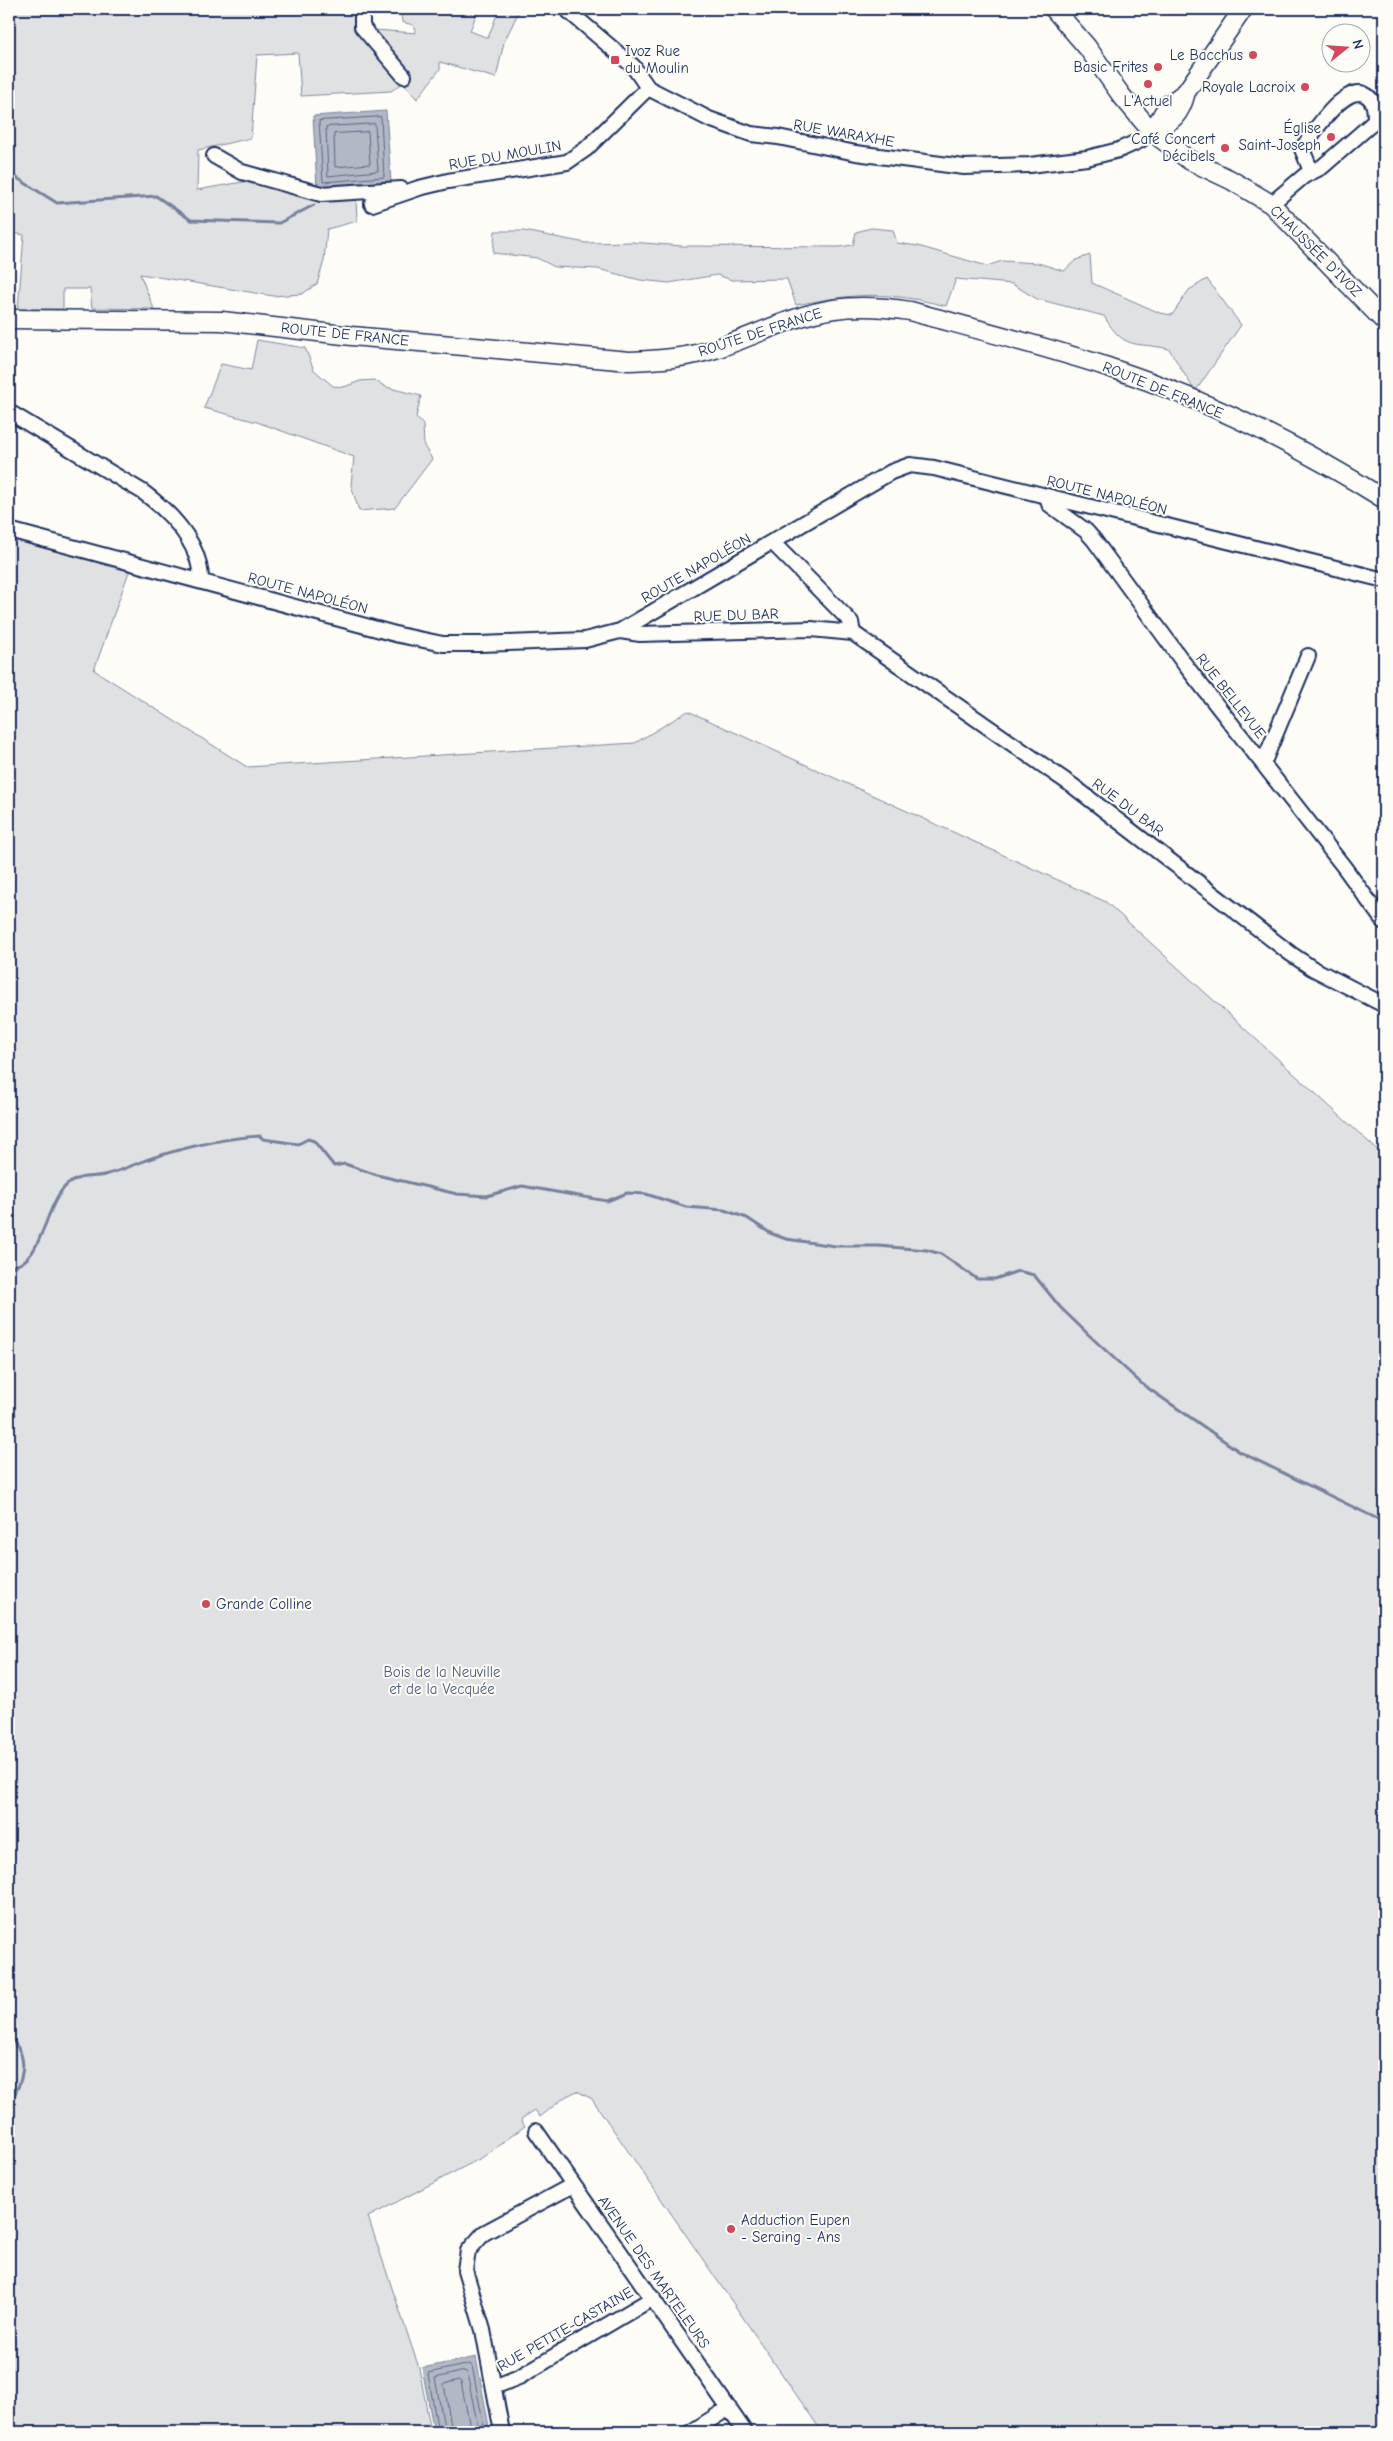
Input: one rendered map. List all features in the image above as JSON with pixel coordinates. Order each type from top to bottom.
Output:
[{"type":"main road","name":"CHAUSSÉE D'IVOZ","points":[[1054,9],[1087,46],[1121,95],[1152,132],[1189,160],[1231,180],[1270,204],[1384,321]]},
{"type":"main road","points":[[1152,132],[1173,120],[1182,108],[1186,92],[1244,9]]},
{"type":"main road","name":"ROUTE DE FRANCE","points":[[9,319],[222,322],[361,337],[629,361],[668,359],[713,349],[804,316],[834,309],[851,306],[891,308],[910,311],[1081,359],[1172,391],[1294,446],[1384,500]]},
{"type":"street","points":[[362,9],[362,27],[404,76]]},
{"type":"street","name":"RUE WARAXHE","points":[[566,9],[633,66],[648,88],[709,119],[751,134],[778,137],[856,153],[956,168],[1030,165],[1087,158],[1119,150],[1140,141],[1152,132]]},
{"type":"street","name":"RUE DU MOULIN","points":[[372,204],[419,188],[567,162],[586,149],[648,88]]},
{"type":"street","points":[[1270,204],[1311,171],[1322,167],[1375,121],[1375,108],[1369,96],[1360,92],[1344,97],[1314,132],[1302,149],[1311,171]]},
{"type":"street","points":[[214,156],[242,172],[321,194],[419,188]]},
{"type":"street","points":[[9,412],[143,492],[158,503],[173,518],[195,552],[201,568],[201,582]]},
{"type":"street","name":"ROUTE NAPOLÉON","points":[[9,530],[442,644],[584,640],[620,631],[891,472],[910,464],[1384,580]]},
{"type":"street","name":"RUE BELLEVUE","points":[[1048,497],[1049,504],[1086,531],[1094,540],[1186,666],[1344,867],[1384,922]]},
{"type":"street","name":"RUE DU BAR","points":[[772,542],[851,622],[853,632]]},
{"type":"street","name":"RUE DU BAR","points":[[620,631],[640,634],[811,629],[853,632],[1072,786],[1291,954],[1312,968],[1384,1005]]},
{"type":"street","points":[[1263,764],[1308,656]]},
{"type":"street","name":"AVENUE DES MARTELEURS","points":[[536,2131],[745,2432]]},
{"type":"street","points":[[502,2432],[483,2330],[466,2279],[465,2270],[468,2251],[484,2233],[573,2185]]},
{"type":"street","name":"RUE PETITE-CASTAINE","points":[[494,2387],[519,2377],[652,2298]]},
{"type":"street","points":[[691,2432],[729,2408]]},
{"type":"green space","points":[[9,9],[355,9],[360,29],[416,33],[413,25],[402,22],[400,9],[458,9],[476,15],[470,31],[488,38],[499,9],[520,9],[504,42],[496,78],[440,62],[440,69],[417,99],[403,83],[391,91],[301,96],[298,53],[257,55],[251,138],[198,150],[197,190],[248,181],[284,189],[318,201],[356,198],[357,221],[327,229],[324,261],[317,284],[302,294],[273,296],[140,274],[154,309],[92,308],[90,289],[63,289],[63,309],[18,309],[24,235],[9,232]]},
{"type":"green space","points":[[871,228],[893,230],[897,243],[918,246],[987,266],[1002,261],[1038,263],[1064,271],[1076,260],[1090,255],[1092,283],[1160,313],[1172,315],[1189,290],[1207,279],[1241,325],[1197,389],[1193,388],[1169,349],[1132,343],[1118,335],[1104,316],[1037,299],[1012,284],[956,279],[946,306],[906,298],[871,295],[836,298],[796,305],[787,279],[732,280],[717,275],[669,283],[640,280],[598,269],[555,267],[537,258],[493,253],[495,231],[524,231],[586,243],[631,242],[682,246],[839,247],[853,245],[856,232]]},
{"type":"green space","points":[[257,340],[305,348],[314,370],[333,386],[344,387],[360,381],[374,380],[386,387],[421,396],[416,417],[423,425],[424,446],[432,459],[395,508],[359,511],[351,485],[354,457],[257,422],[204,408],[221,364],[251,370]]},
{"type":"green space","name":"Bois de la Neuville et de la Vecquée","points":[[9,539],[130,569],[94,670],[247,767],[635,743],[688,711],[1106,902],[1384,1156],[1384,2432],[822,2432],[592,2099],[577,2091],[565,2097],[540,2117],[535,2110],[521,2119],[525,2126],[483,2157],[368,2217],[419,2368],[431,2432],[9,2432]]},
{"type":"water","points":[[386,111],[391,182],[317,189],[313,116]]},
{"type":"water","points":[[476,2357],[490,2432],[434,2432],[422,2368]]},
{"type":"waterway","points":[[9,173],[57,203],[156,196],[191,220],[279,223],[314,205]]},
{"type":"waterway","points":[[9,1267],[21,1264],[29,1256],[60,1193],[68,1184],[78,1178],[114,1172],[155,1157],[194,1146],[246,1137],[260,1136],[263,1139],[298,1144],[308,1139],[314,1141],[334,1166],[345,1164],[377,1175],[457,1194],[487,1196],[522,1186],[607,1201],[627,1193],[646,1194],[686,1207],[724,1210],[747,1218],[770,1233],[786,1239],[835,1246],[878,1246],[927,1250],[941,1254],[977,1279],[995,1279],[1018,1271],[1034,1275],[1060,1307],[1142,1384],[1240,1452],[1384,1522]]},
{"type":"waterway","points":[[9,2038],[21,2053],[23,2062],[21,2079],[9,2104]]},
{"type":"place","name":"Le Bacchus","points":[[1253,55]]},
{"type":"place","name":"Ivoz Rue du Moulin","points":[[615,60]]},
{"type":"place","name":"Basic Frites","points":[[1158,67]]},
{"type":"place","name":"L'Actuel","points":[[1148,84]]},
{"type":"place","name":"Royale Lacroix","points":[[1305,87]]},
{"type":"place","name":"Église Saint-Joseph","points":[[1331,137]]},
{"type":"place","name":"Café Concert Décibels","points":[[1225,148]]},
{"type":"place","name":"Grande Colline","points":[[206,1604]]},
{"type":"place","name":"Adduction Eupen - Seraing - Ans","points":[[731,2229]]}]
